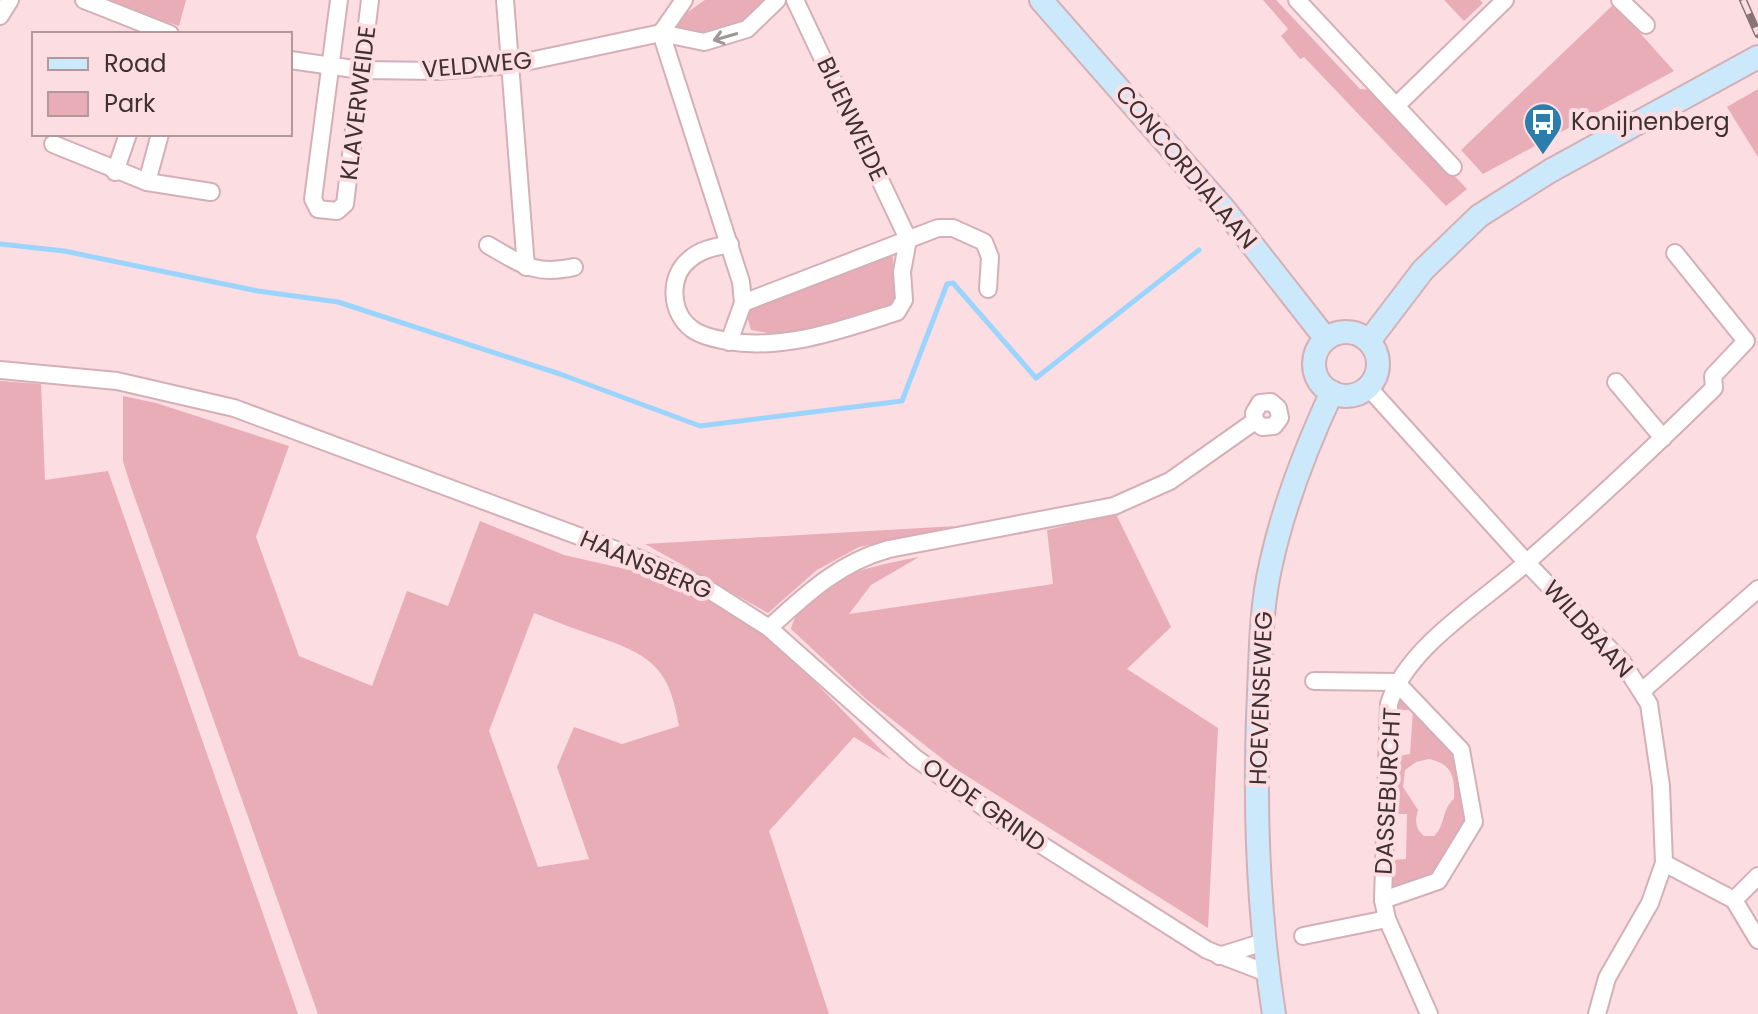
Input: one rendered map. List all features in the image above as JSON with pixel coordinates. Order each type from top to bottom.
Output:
[{"type":"main road","name":"CONCORDIALAAN","points":[[1041,0],[1225,210],[1326,339]]},
{"type":"main road","points":[[1369,341],[1423,270],[1479,216],[1550,171],[1758,57]]},
{"type":"main road","points":[[1348,332],[1369,341],[1378,365],[1368,387],[1350,395],[1332,392],[1324,386],[1314,367],[1319,347],[1326,339],[1348,332]]},
{"type":"main road","name":"HOEVENSEWEG","points":[[1274,1014],[1264,942],[1257,757],[1264,601],[1271,562],[1292,488],[1332,392]]},
{"type":"street","points":[[0,16],[10,0]]},
{"type":"street","points":[[84,0],[164,32]]},
{"type":"street","name":"KLAVERWEIDE","points":[[339,0],[313,199],[318,209],[337,211],[345,204],[370,0]]},
{"type":"street","points":[[505,0],[526,267]]},
{"type":"street","points":[[684,0],[661,33],[741,282],[743,303],[729,342]]},
{"type":"street","name":"VELDWEG","points":[[292,60],[361,70],[437,71],[511,65],[661,33],[689,41],[732,36],[759,20],[777,0]]},
{"type":"street","name":"BIJENWEIDE","points":[[795,0],[908,239]]},
{"type":"street","points":[[1297,0],[1453,167]]},
{"type":"street","points":[[1397,105],[1505,0]]},
{"type":"street","points":[[1620,0],[1646,25]]},
{"type":"street","points":[[115,172],[127,136]]},
{"type":"street","points":[[147,182],[159,136]]},
{"type":"street","points":[[53,144],[115,172],[147,182],[211,192]]},
{"type":"street","points":[[743,303],[938,228],[953,228],[984,242],[990,257],[988,289]]},
{"type":"street","points":[[730,244],[706,249],[688,259],[677,277],[674,296],[680,315],[693,329],[729,342],[759,344],[823,335],[897,312],[904,300],[902,272],[908,239]]},
{"type":"street","points":[[488,245],[526,267],[550,272],[574,267]]},
{"type":"street","points":[[1527,563],[1714,388],[1713,376],[1746,341],[1675,253]]},
{"type":"street","name":"HAANSBERG","points":[[0,370],[117,381],[251,413],[663,568],[703,586],[769,628]]},
{"type":"street","points":[[1616,382],[1663,438]]},
{"type":"street","name":"WILDBAAN","points":[[1368,387],[1527,563],[1623,663],[1649,704],[1661,786],[1664,863],[1650,903],[1607,978],[1597,1014]]},
{"type":"street","points":[[769,628],[830,575],[857,559],[889,549],[1114,506],[1170,481],[1255,421]]},
{"type":"street","name":"DASSEBURCHT","points":[[1429,1014],[1387,919],[1383,900],[1389,704],[1396,682],[1422,651],[1527,563]]},
{"type":"street","points":[[1642,691],[1758,589]]},
{"type":"street","name":"OUDE GRIND","points":[[769,628],[878,726],[955,787],[1102,884],[1219,956],[1267,973]]},
{"type":"street","name":"DASSEBURCHT","points":[[1314,681],[1396,682],[1461,750],[1474,822],[1438,881],[1383,900]]},
{"type":"street","points":[[1664,863],[1734,900],[1758,940]]},
{"type":"street","points":[[1734,900],[1758,876]]},
{"type":"street","points":[[1303,936],[1387,919]]},
{"type":"street","points":[[1219,956],[1264,942]]},
{"type":"green space","points":[[98,0],[186,0],[179,26]]},
{"type":"green space","points":[[705,0],[766,0],[756,12],[733,26],[708,33],[666,34],[682,16]]},
{"type":"green space","points":[[1263,0],[1276,0],[1360,89],[1372,90],[1467,189],[1446,206],[1304,57],[1300,59],[1281,36],[1288,29]]},
{"type":"green space","points":[[1444,0],[1480,0],[1483,3],[1464,21]]},
{"type":"green space","points":[[1614,4],[1674,71],[1483,174],[1461,150]]},
{"type":"green space","points":[[1758,89],[1758,157],[1727,107]]},
{"type":"green space","points":[[892,250],[896,289],[891,310],[792,337],[751,330],[747,316],[750,307]]},
{"type":"green space","points":[[0,381],[41,384],[45,480],[108,471],[298,1014],[0,1014]]},
{"type":"green space","points":[[123,396],[156,403],[289,446],[256,537],[299,656],[372,686],[407,591],[448,606],[480,521],[564,555],[678,581],[712,598],[758,631],[814,681],[891,760],[854,737],[769,831],[829,1014],[318,1014],[123,461]],"holes":[[[534,613],[621,646],[648,660],[665,679],[679,726],[622,744],[574,727],[557,767],[589,859],[538,867],[489,731]]]},
{"type":"green space","points":[[1116,514],[1171,627],[1127,669],[1218,728],[1208,928],[954,768],[866,699],[791,629],[799,611],[826,586],[863,570],[919,557],[871,585],[849,614],[1053,584],[1047,530]]},
{"type":"green space","points":[[956,526],[859,547],[817,570],[768,613],[645,544]]},
{"type":"green space","points":[[1403,689],[1459,751],[1468,824],[1433,880],[1390,896],[1390,860],[1406,859],[1407,814],[1392,814],[1394,757],[1410,754],[1413,710],[1396,710]],"holes":[[[1437,761],[1450,772],[1454,799],[1438,832],[1434,836],[1424,836],[1416,824],[1418,810],[1403,787],[1405,770],[1416,762]]]},
{"type":"waterway","points":[[0,244],[64,251],[258,291],[338,302],[560,374],[700,426],[902,401],[947,284],[953,283],[1036,378],[1199,250]]},
{"type":"railway","points":[[1743,0],[1758,34]]},
{"type":"place","name":"Konijnenberg","points":[[1543,156]]}]
